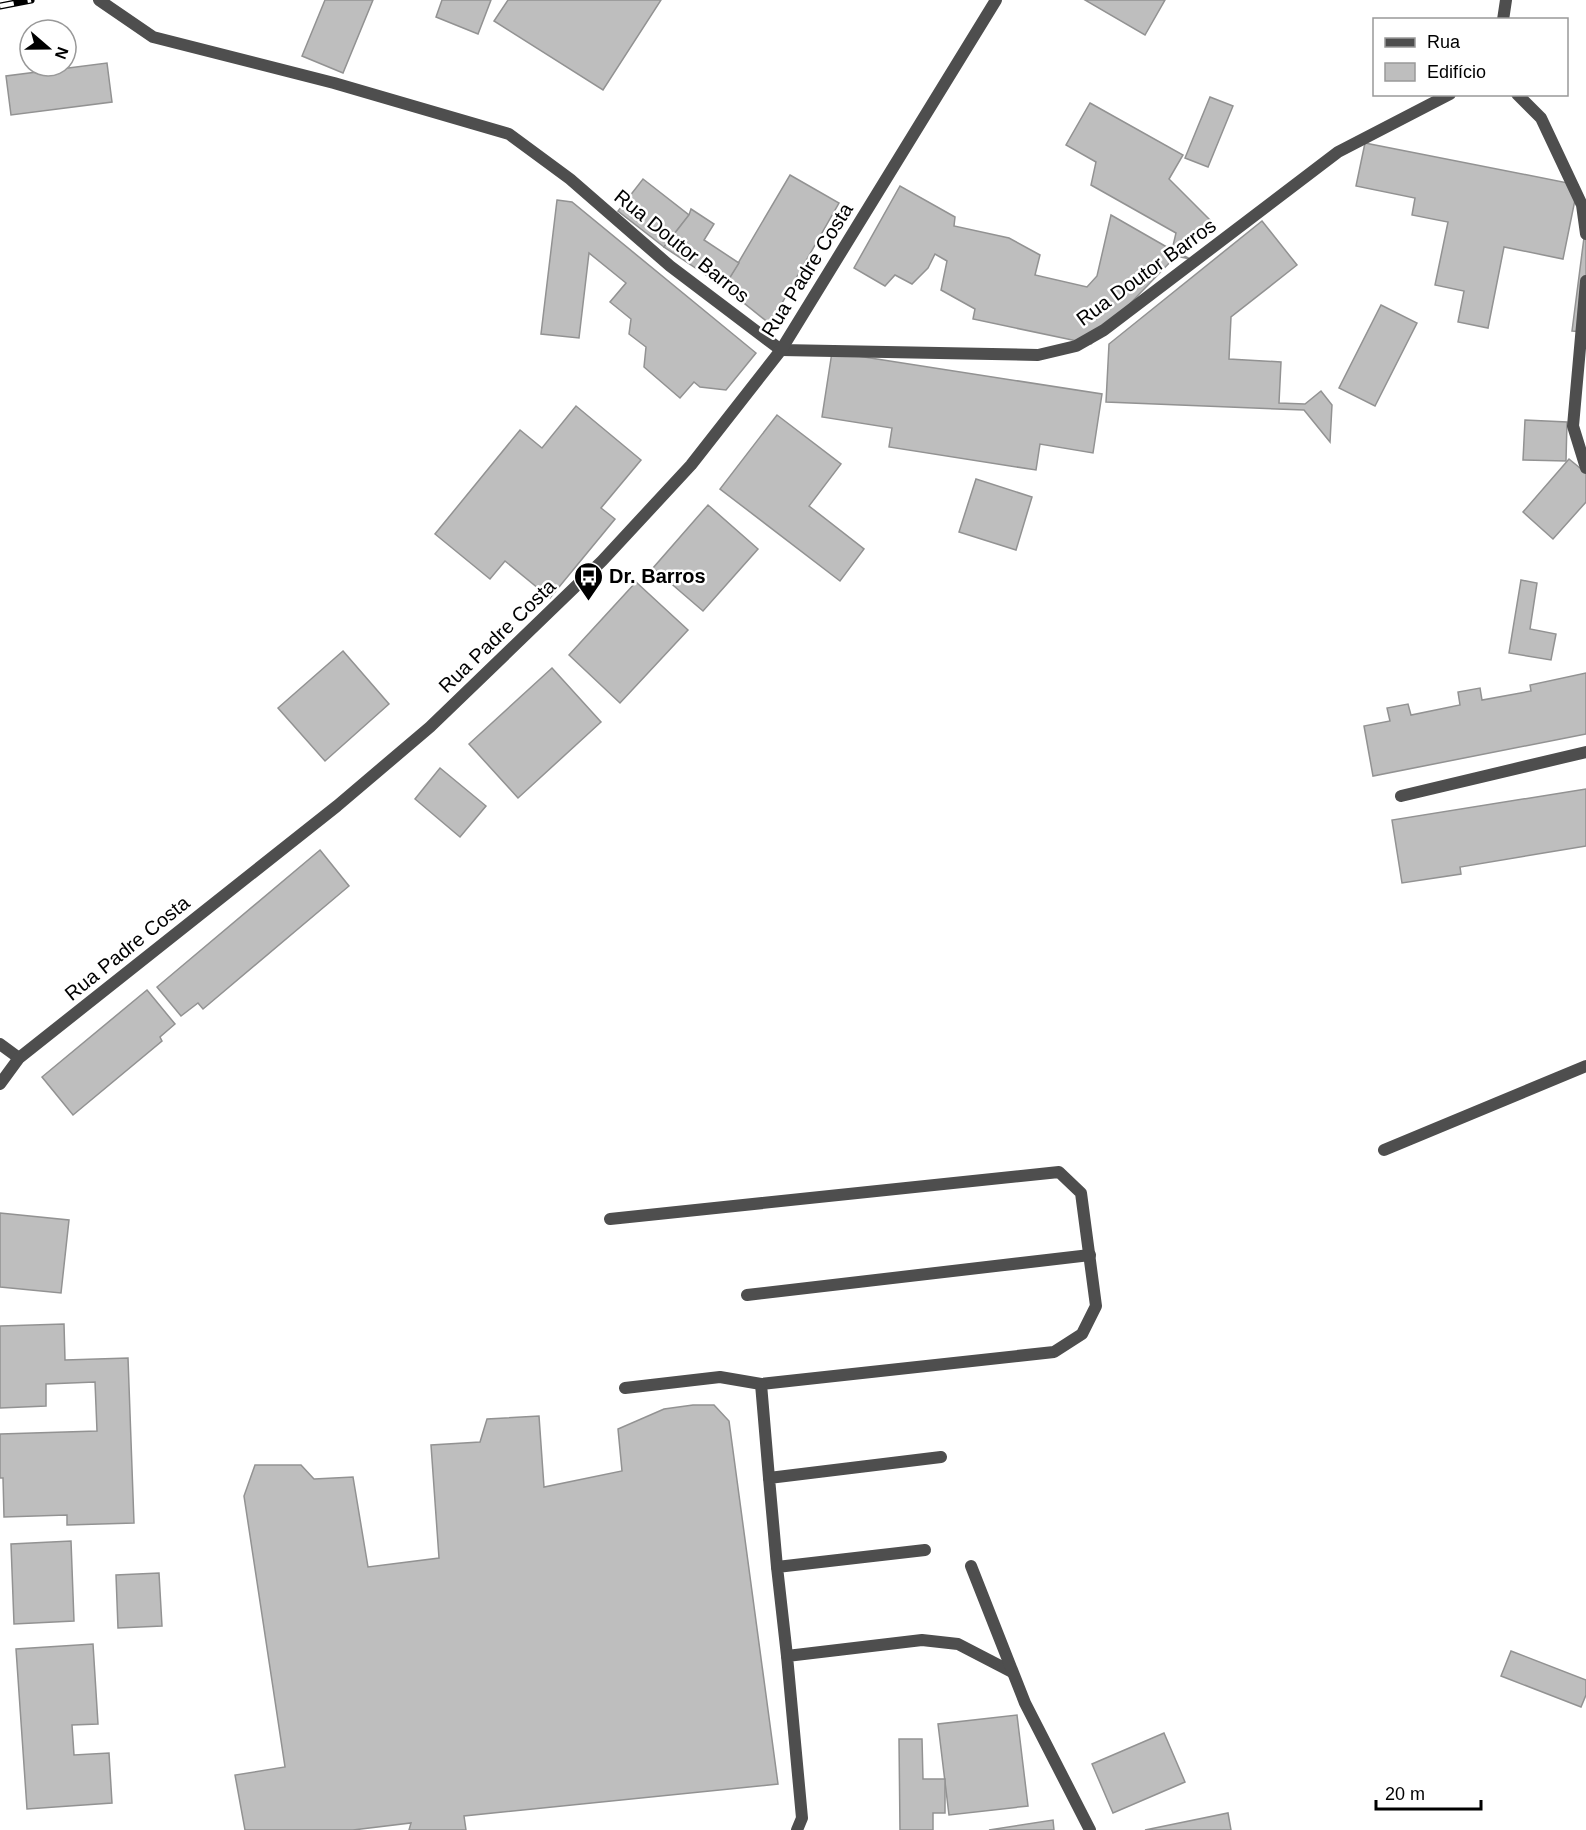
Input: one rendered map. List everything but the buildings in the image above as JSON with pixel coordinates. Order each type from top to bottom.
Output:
[{"type":"street","name":"Rua Doutor Barros","points":[[99,0],[153,37],[334,83],[509,134],[570,179],[670,266],[781,350],[1038,355],[1076,346],[1104,330],[1338,152],[1446,96]]},
{"type":"street","name":"Rua Padre Costa","points":[[0,1084],[19,1058],[337,806],[430,727],[602,561],[691,465],[781,350],[996,0]]},
{"type":"street","points":[[1503,18],[1506,0]]},
{"type":"street","points":[[1519,96],[1541,118],[1582,205],[1586,234]]},
{"type":"street","points":[[1586,281],[1573,426],[1586,468]]},
{"type":"street","points":[[1401,796],[1586,752]]},
{"type":"street","points":[[0,1044],[19,1058]]},
{"type":"street","points":[[1384,1150],[1586,1066]]},
{"type":"street","points":[[610,1219],[1059,1172],[1081,1193],[1096,1306],[1082,1334],[1054,1352],[761,1384],[720,1377],[625,1388]]},
{"type":"street","points":[[747,1295],[1090,1255]]},
{"type":"street","points":[[761,1384],[802,1818],[797,1830]]},
{"type":"street","points":[[769,1478],[941,1457]]},
{"type":"street","points":[[777,1568],[925,1550]]},
{"type":"street","points":[[971,1566],[1025,1703],[1090,1830]]},
{"type":"street","points":[[787,1656],[922,1640],[958,1644],[1012,1672]]},
{"type":"railway","points":[[0,6],[31,0]]},
{"type":"place","name":"Dr. Barros","points":[[588,602]]}]
